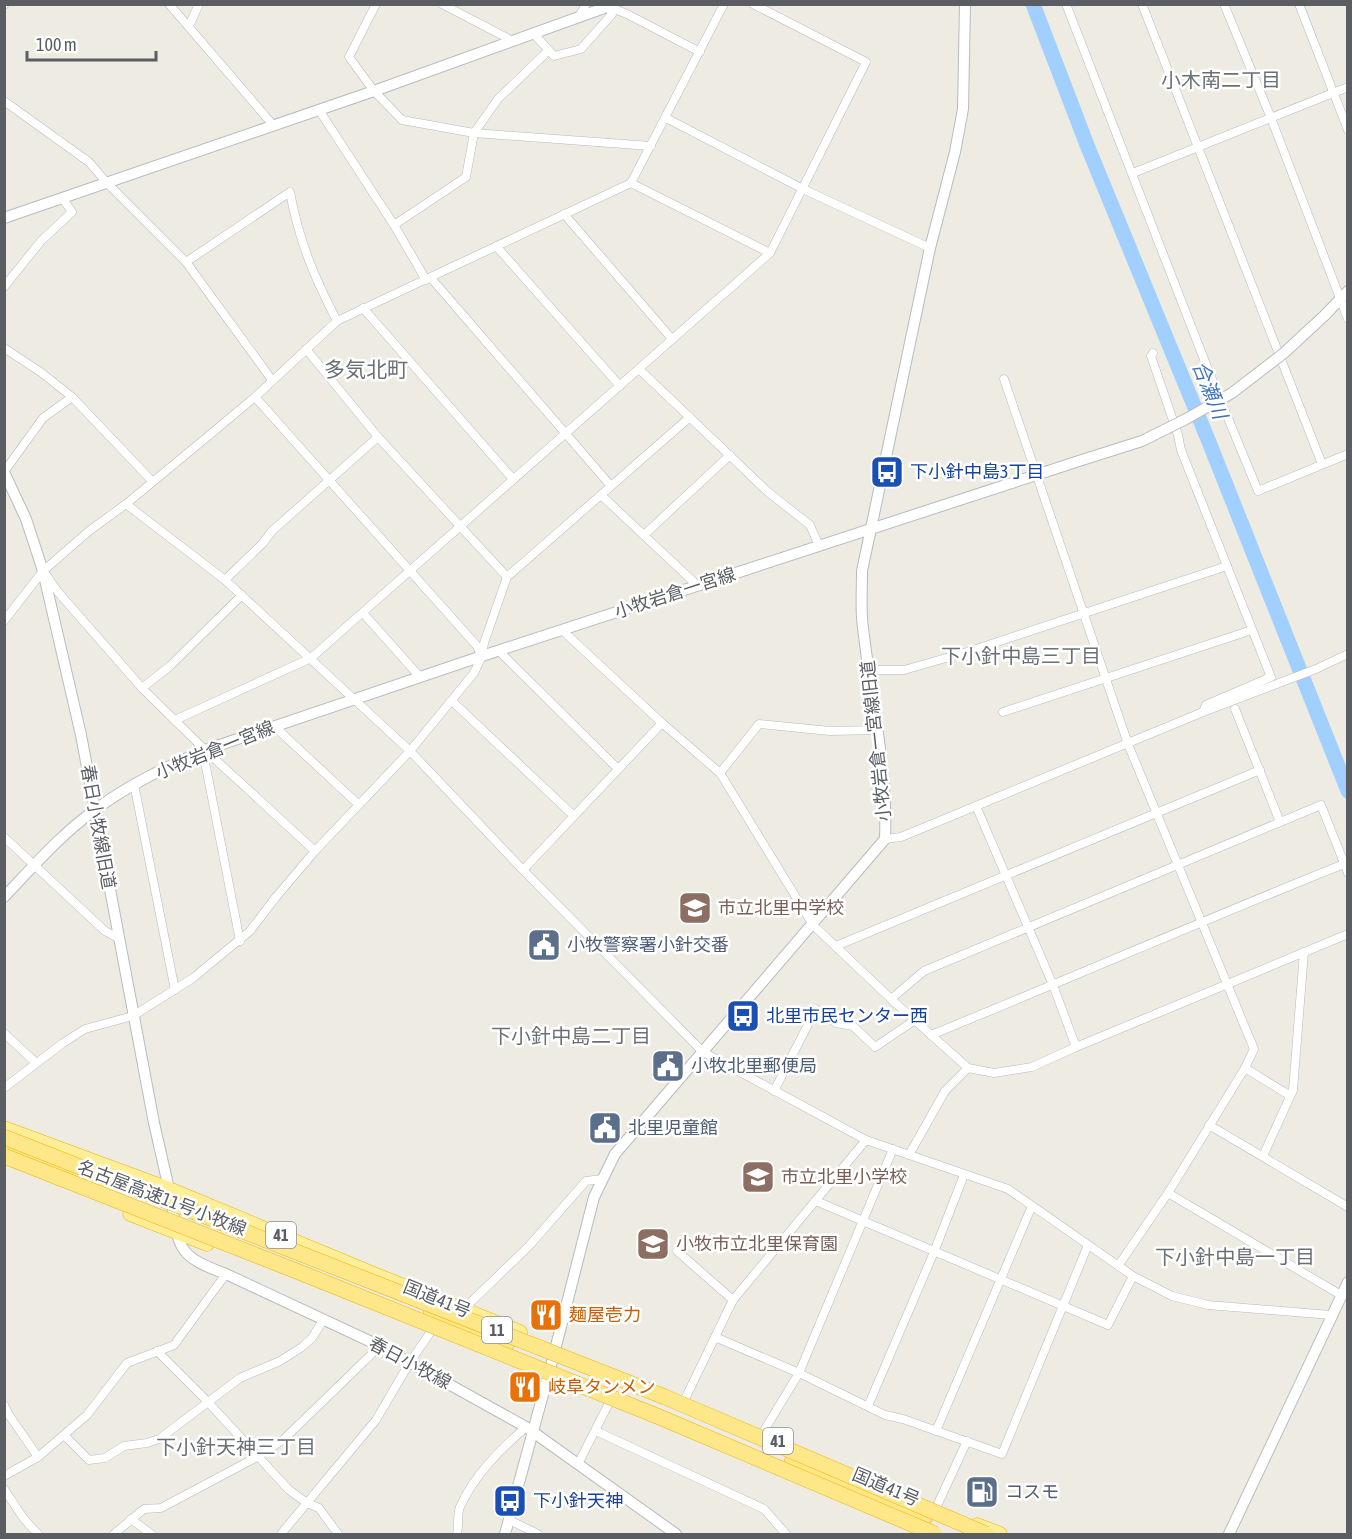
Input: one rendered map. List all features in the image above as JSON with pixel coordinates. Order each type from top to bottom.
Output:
[{"type":"highway","name":"国道41号","points":[[4,1128],[169,1189],[556,1346],[1000,1534]]},
{"type":"highway","name":"名古屋高速11号小牧線","points":[[4,1137],[654,1393],[986,1534]]},
{"type":"highway","points":[[4,1147],[117,1193],[127,1204]]},
{"type":"highway","name":"名古屋高速11号小牧線","points":[[4,1156],[657,1416],[935,1534]]},
{"type":"highway","name":"国道41号","points":[[4,1163],[176,1232],[358,1300],[920,1534]]},
{"type":"highway","points":[[177,1204],[183,1215],[366,1286],[972,1534]]},
{"type":"street","points":[[169,4],[273,125]]},
{"type":"street","points":[[189,26],[199,4]]},
{"type":"street","points":[[376,4],[349,57],[374,91],[402,120],[474,133],[651,146]]},
{"type":"street","points":[[442,4],[511,40]]},
{"type":"street","points":[[579,17],[586,4]]},
{"type":"street","points":[[4,621],[43,570],[255,397],[337,321],[631,183],[724,4]]},
{"type":"street","points":[[175,720],[311,658],[770,252],[866,62],[753,4]]},
{"type":"street","name":"小牧岩倉一宮線旧道","points":[[556,1346],[594,1197],[615,1154],[885,839],[886,818],[878,730],[862,615],[862,571],[930,248],[955,152],[963,110],[965,4]]},
{"type":"street","points":[[1066,4],[1207,368],[1258,491],[1347,454]]},
{"type":"street","points":[[1142,4],[1322,464]]},
{"type":"street","points":[[1224,4],[1344,296],[1347,319]]},
{"type":"street","points":[[1299,4],[1347,130]]},
{"type":"street","points":[[533,33],[554,56],[581,48],[612,14],[612,6]]},
{"type":"street","points":[[4,218],[374,91],[511,40],[612,6],[700,52]]},
{"type":"street","points":[[394,225],[466,177],[474,133],[498,99],[548,51]]},
{"type":"street","points":[[1133,173],[1347,87]]},
{"type":"street","points":[[4,101],[82,156],[186,262],[272,380]]},
{"type":"street","points":[[319,110],[428,279],[611,486]]},
{"type":"street","points":[[666,118],[803,189],[930,248]]},
{"type":"street","points":[[631,183],[770,252]]},
{"type":"street","points":[[186,262],[290,192],[296,226],[315,278],[337,321]]},
{"type":"street","points":[[4,287],[41,241],[72,212],[63,199]]},
{"type":"street","points":[[564,214],[672,339]]},
{"type":"street","points":[[496,246],[620,386]]},
{"type":"street","name":"小牧岩倉一宮線","points":[[4,897],[61,838],[94,810],[164,768],[205,750],[482,656],[1142,441],[1232,393],[1284,353],[1344,296]]},
{"type":"street","points":[[363,308],[513,479]]},
{"type":"street","points":[[4,348],[42,373],[72,397],[152,481]]},
{"type":"street","points":[[306,349],[378,437],[507,577]]},
{"type":"street","points":[[1154,353],[1151,356],[1181,450],[1271,677],[1206,705],[1203,712]]},
{"type":"street","points":[[639,369],[768,492],[810,525],[819,546]]},
{"type":"street","points":[[1004,379],[1128,744],[1176,865],[1254,1049],[1245,1068],[1168,1193],[1118,1266]]},
{"type":"street","points":[[4,472],[43,418],[72,397]]},
{"type":"street","points":[[255,397],[477,646],[482,656]]},
{"type":"street","points":[[4,1088],[85,1029],[133,1016],[175,990],[250,932],[315,851],[410,751],[474,673],[482,656],[484,643],[507,577],[690,417]]},
{"type":"street","points":[[225,580],[263,543],[272,531],[378,437]]},
{"type":"street","points":[[644,535],[730,455]]},
{"type":"street","name":"春日小牧線旧道","points":[[4,472],[26,519],[43,570],[81,735],[133,1016],[169,1189]]},
{"type":"street","points":[[601,495],[699,586]]},
{"type":"street","points":[[126,504],[225,580],[410,751],[523,870],[703,1052],[866,1140],[1008,1189],[1133,1276],[1172,1296],[1208,1305],[1331,1315]]},
{"type":"street","points":[[869,670],[904,670],[967,652],[1227,566]]},
{"type":"street","points":[[43,570],[58,592],[142,688],[205,750],[315,851]]},
{"type":"street","points":[[142,688],[170,666],[242,595]]},
{"type":"street","points":[[363,613],[420,677]]},
{"type":"street","points":[[1003,712],[1252,630]]},
{"type":"street","points":[[563,631],[662,723],[720,773],[813,925],[968,1068],[994,1073],[1032,1067],[1347,934]]},
{"type":"street","points":[[500,651],[618,769]]},
{"type":"street","points":[[885,839],[901,837],[1203,712],[1316,669],[1347,654]]},
{"type":"street","points":[[452,701],[574,816]]},
{"type":"street","points":[[1235,709],[1280,822]]},
{"type":"street","points":[[523,870],[662,723]]},
{"type":"street","points":[[720,773],[759,724],[830,731],[878,730]]},
{"type":"street","points":[[274,726],[359,805]]},
{"type":"street","points":[[205,750],[205,762],[240,941]]},
{"type":"street","points":[[836,946],[1260,770]]},
{"type":"street","points":[[134,784],[175,990]]},
{"type":"street","points":[[891,999],[924,971],[1321,805],[1347,873]]},
{"type":"street","points":[[976,806],[1053,985],[1076,1047]]},
{"type":"street","points":[[4,837],[105,931],[118,938]]},
{"type":"street","points":[[931,1035],[1201,921],[1344,864]]},
{"type":"street","points":[[1263,1156],[1293,1090],[1304,952]]},
{"type":"street","points":[[774,1090],[816,1009],[836,1023],[853,1026],[875,1047],[915,1020]]},
{"type":"street","points":[[4,1033],[36,1063]]},
{"type":"street","points":[[909,1155],[945,1091],[968,1068]]},
{"type":"street","points":[[1245,1068],[1289,1095]]},
{"type":"street","points":[[1209,1125],[1347,1207]]},
{"type":"street","points":[[684,1401],[733,1300],[866,1140]]},
{"type":"street","points":[[762,1434],[799,1373],[893,1149]]},
{"type":"street","points":[[868,1406],[934,1252],[964,1175]]},
{"type":"street","points":[[467,1311],[471,1302],[529,1246],[586,1181],[602,1179]]},
{"type":"street","name":"春日小牧線","points":[[169,1189],[176,1232],[188,1256],[200,1264],[380,1346],[529,1429],[676,1534]]},
{"type":"street","points":[[1168,1193],[1341,1295]]},
{"type":"street","points":[[816,1201],[1108,1325],[1133,1276]]},
{"type":"street","points":[[936,1431],[1032,1206]]},
{"type":"street","points":[[715,1337],[799,1373],[885,1415],[903,1419],[1002,1454],[1088,1245]]},
{"type":"street","points":[[677,1251],[733,1300]]},
{"type":"street","points":[[4,1476],[38,1457],[87,1415],[127,1363],[174,1345],[226,1274]]},
{"type":"street","points":[[1229,1534],[1347,1282]]},
{"type":"street","points":[[64,1435],[89,1460],[105,1458],[124,1446],[147,1443],[159,1438],[240,1378],[280,1361],[302,1347],[312,1338],[324,1319]]},
{"type":"street","points":[[281,1534],[376,1420],[432,1330]]},
{"type":"street","points":[[114,1534],[144,1509],[161,1508],[257,1457],[284,1439],[380,1346]]},
{"type":"street","points":[[505,1534],[529,1429],[556,1346]]},
{"type":"street","points":[[157,1352],[207,1401],[289,1490],[307,1503],[319,1508],[338,1534]]},
{"type":"street","points":[[578,1464],[609,1403]]},
{"type":"street","points":[[4,1405],[38,1457]]},
{"type":"street","points":[[457,1534],[459,1509],[473,1483],[502,1448],[529,1429]]},
{"type":"street","points":[[596,1431],[764,1509],[786,1534]]},
{"type":"street","points":[[936,1508],[967,1441]]},
{"type":"street","points":[[4,1489],[24,1519],[38,1534]]},
{"type":"street","points":[[131,1519],[151,1534]]},
{"type":"street","points":[[509,1520],[537,1534]]},
{"type":"waterway","name":"合瀬川","points":[[1033,4],[1087,145],[1209,442],[1348,791]]},
{"type":"waterway","points":[[1303,4],[1316,38]]},
{"type":"place","name":"下小針中島3丁目","points":[[887,472]]},
{"type":"place","name":"市立北里中学校","points":[[695,908]]},
{"type":"place","name":"小牧警察署小針交番","points":[[544,945]]},
{"type":"place","name":"北里市民センター西","points":[[743,1016]]},
{"type":"place","name":"小牧北里郵便局","points":[[668,1066]]},
{"type":"place","name":"北里児童館","points":[[605,1128]]},
{"type":"place","name":"市立北里小学校","points":[[758,1177]]},
{"type":"place","name":"小牧市立北里保育園","points":[[653,1244]]},
{"type":"place","name":"麺屋壱力","points":[[546,1315]]},
{"type":"place","name":"岐阜タンメン","points":[[525,1387]]},
{"type":"place","name":"コスモ","points":[[982,1492]]},
{"type":"place","name":"下小針天神","points":[[510,1501]]},
{"type":"district","name":"小木南二丁目","points":[[1221,80]]},
{"type":"district","name":"多気北町","points":[[366,370]]},
{"type":"district","name":"下小針中島三丁目","points":[[1021,656]]},
{"type":"district","name":"下小針中島二丁目","points":[[571,1036]]},
{"type":"district","name":"下小針中島一丁目","points":[[1235,1257]]},
{"type":"district","name":"下小針天神三丁目","points":[[236,1447]]}]
